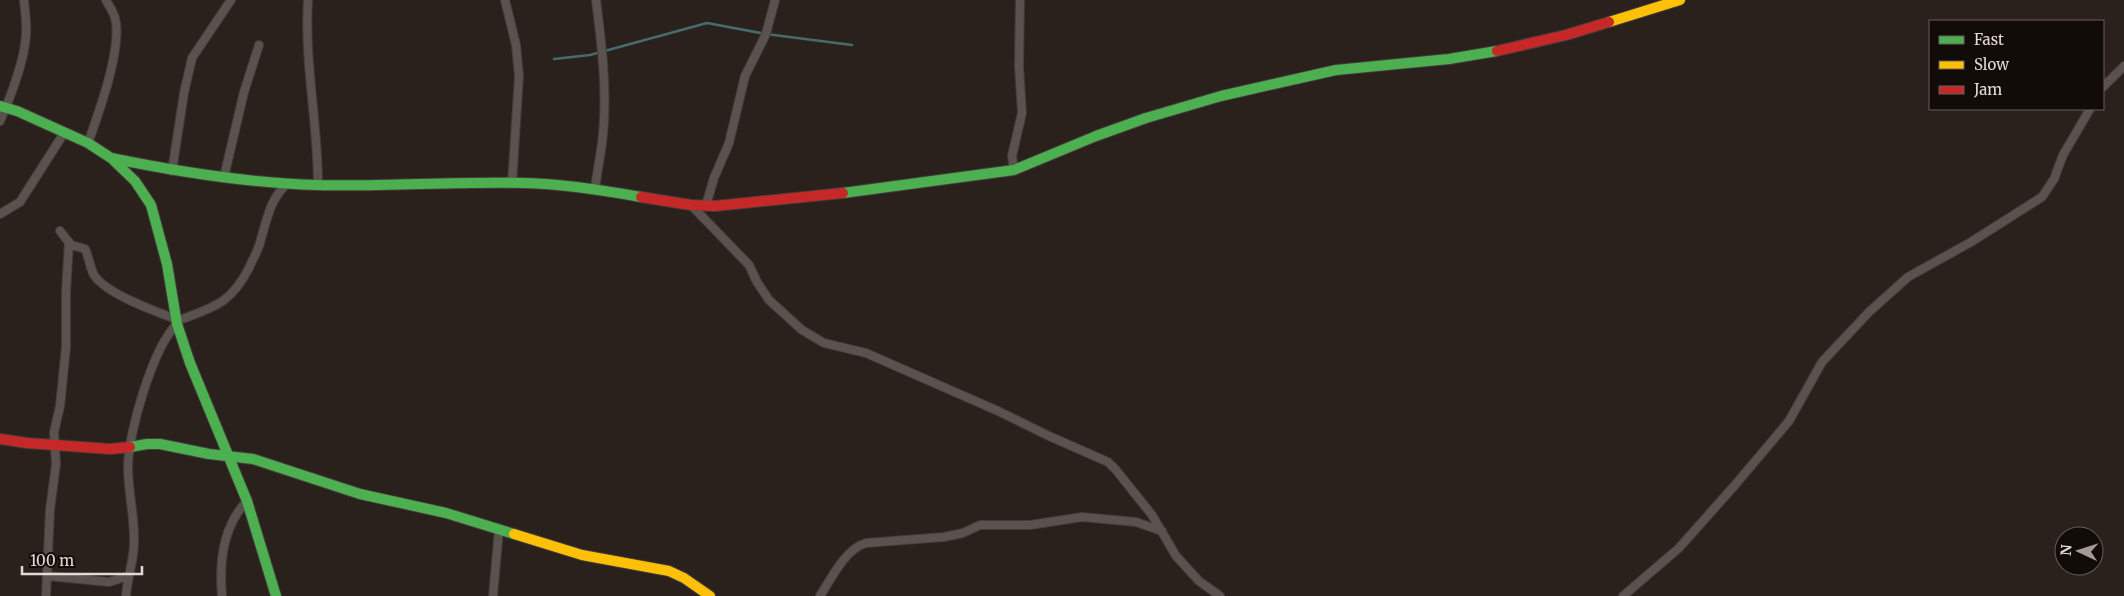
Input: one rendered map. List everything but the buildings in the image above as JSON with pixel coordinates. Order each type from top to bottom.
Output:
[{"type":"street","points":[[0,121],[26,39],[24,0]]},
{"type":"street","points":[[88,143],[99,110],[114,51],[116,24],[106,0]]},
{"type":"street","points":[[172,171],[184,93],[192,58],[231,0]]},
{"type":"street","points":[[308,0],[310,86],[316,130],[318,185]]},
{"type":"street","points":[[505,0],[515,39],[519,70],[512,183]]},
{"type":"street","points":[[595,188],[602,142],[602,63],[596,0]]},
{"type":"street","points":[[706,206],[714,178],[729,144],[745,76],[766,34],[775,0]]},
{"type":"street","points":[[1014,170],[1012,156],[1022,113],[1019,66],[1020,0]]},
{"type":"street","points":[[111,158],[172,171],[287,184],[512,183],[595,188],[706,206],[830,195],[1014,170],[1096,136],[1221,96],[1336,70],[1458,58],[1495,52],[1566,35],[1680,0]]},
{"type":"street","points":[[224,177],[244,92],[259,45]]},
{"type":"street","points":[[2104,86],[2124,66]]},
{"type":"street","points":[[3,107],[88,143],[111,158],[135,181],[151,205],[168,264],[177,321],[190,363],[247,501],[276,596]]},
{"type":"street","points":[[1623,596],[1679,548],[1735,485],[1789,421],[1822,362],[1869,312],[1908,277],[1979,237],[2042,197],[2054,179],[2063,155],[2089,110]]},
{"type":"street","points":[[0,214],[20,202],[64,134]]},
{"type":"street","points":[[126,596],[134,542],[128,490],[129,448],[148,377],[167,336],[177,321],[215,306],[228,298],[238,288],[257,251],[272,204],[276,196],[287,184]]},
{"type":"street","points":[[691,205],[749,265],[769,300],[802,330],[824,343],[866,353],[902,371],[998,411],[1108,462],[1134,492],[1162,531],[1176,556],[1199,581],[1220,596]]},
{"type":"street","points":[[60,231],[68,242],[85,249],[95,276],[104,284],[146,307],[177,321]]},
{"type":"street","points":[[46,596],[50,510],[56,464],[54,432],[60,406],[66,347],[68,242]]},
{"type":"street","points":[[0,439],[110,449],[129,448],[141,444],[160,444],[253,459],[360,494],[446,513],[582,555],[669,571],[684,578],[710,596]]},
{"type":"street","points":[[222,596],[223,560],[227,533],[237,513],[247,501]]},
{"type":"street","points":[[820,596],[845,559],[857,547],[866,543],[944,537],[963,533],[980,524],[1030,525],[1082,517],[1136,522],[1162,531]]},
{"type":"street","points":[[493,596],[499,530]]},
{"type":"street","points":[[48,576],[109,582],[128,576]]},
{"type":"waterway","points":[[554,59],[590,55],[707,23],[766,34],[852,45]]},
{"type":"traffic: fast","points":[[843,193],[1014,170],[1096,136],[1146,118],[1221,96],[1336,70],[1449,59],[1497,51]]},
{"type":"traffic: fast","points":[[0,106],[17,111],[88,143],[111,158],[135,181],[151,205],[167,264],[177,324],[190,363],[247,501],[276,596]]},
{"type":"traffic: fast","points":[[111,158],[213,176],[291,184],[525,183],[583,188],[641,197]]},
{"type":"traffic: fast","points":[[130,447],[160,444],[209,454],[253,459],[360,494],[446,513],[514,534]]},
{"type":"traffic: slow","points":[[1609,22],[1680,0]]},
{"type":"traffic: slow","points":[[514,534],[582,555],[669,571],[684,578],[710,596]]},
{"type":"traffic: jam","points":[[1497,51],[1566,35],[1609,22]]},
{"type":"traffic: jam","points":[[641,197],[691,205],[715,206],[843,193]]},
{"type":"traffic: jam","points":[[0,439],[27,443],[110,449],[130,447]]}]
